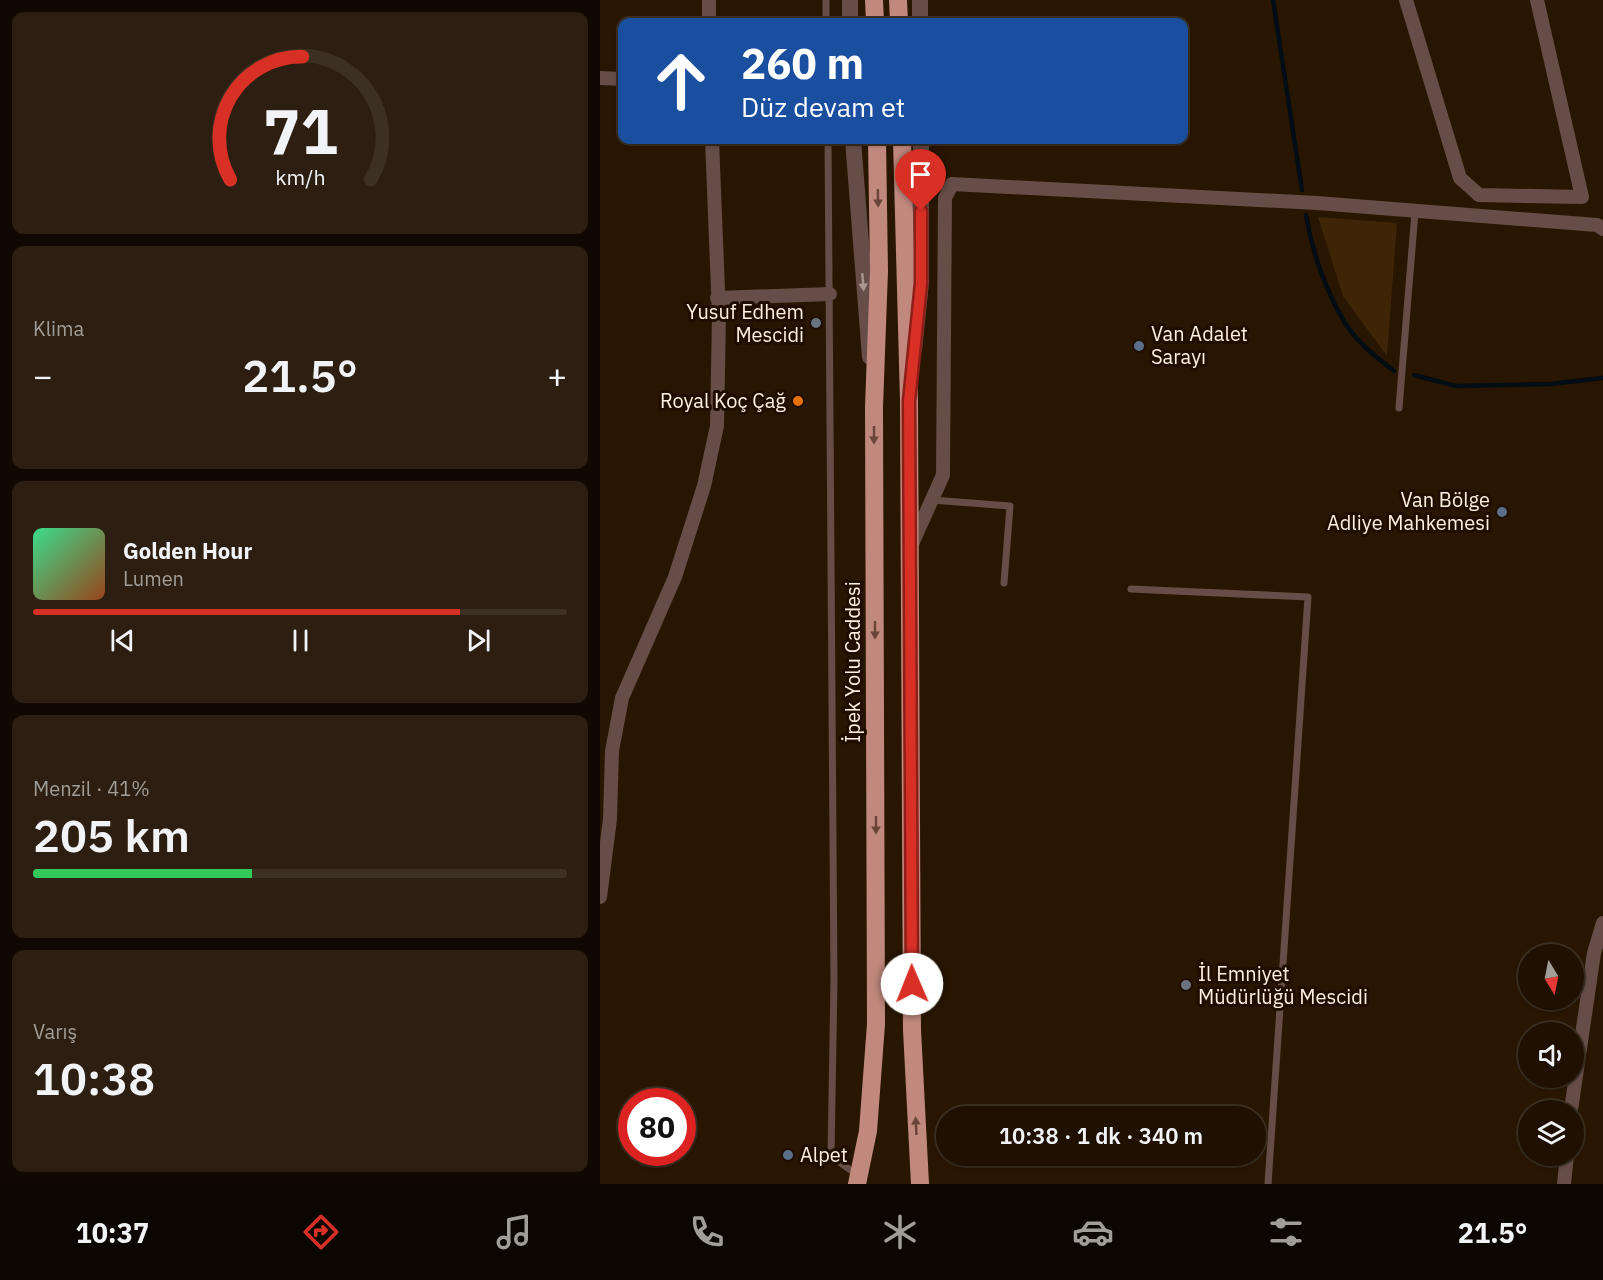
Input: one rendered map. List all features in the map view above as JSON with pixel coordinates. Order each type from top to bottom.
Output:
[{"type":"highway","points":[[874,0],[875,18]]},
{"type":"highway","points":[[898,0],[899,18]]},
{"type":"highway","name":"İpek Yolu Caddesi","points":[[858,1180],[868,1131],[876,1024],[874,407],[879,271],[877,144]]},
{"type":"highway","points":[[902,144],[909,401],[912,1030],[920,1184]]},
{"type":"street","points":[[709,0],[710,18]]},
{"type":"street","points":[[850,0],[850,18]]},
{"type":"street","points":[[920,0],[921,18]]},
{"type":"street","points":[[1406,0],[1460,178],[1479,195],[1582,197],[1537,0]]},
{"type":"street","points":[[600,78],[618,79]]},
{"type":"street","points":[[600,897],[610,819],[612,751],[622,698],[675,577],[704,486],[717,426],[720,362],[712,144]]},
{"type":"street","points":[[854,144],[859,238],[874,407]]},
{"type":"street","points":[[909,401],[921,283],[921,144]]},
{"type":"street","points":[[910,549],[943,475],[945,198],[952,184],[1317,203],[1598,225],[1603,229]]},
{"type":"street","points":[[717,298],[830,294]]},
{"type":"street","points":[[1572,1100],[1594,953],[1603,923]]},
{"type":"street","points":[[1564,1184],[1566,1166]]},
{"type":"lane","points":[[826,0],[826,18]]},
{"type":"lane","points":[[828,144],[834,981],[831,1156],[858,1180]]},
{"type":"lane","points":[[1399,408],[1415,212]]},
{"type":"lane","points":[[932,500],[1010,506],[1004,583]]},
{"type":"lane","points":[[1131,589],[1308,597],[1268,1184]]},
{"type":"shaded area","points":[[1318,217],[1397,223],[1387,356],[1343,296]]},
{"type":"waterway","points":[[1273,0],[1302,190]]},
{"type":"waterway","points":[[1306,215],[1321,271],[1338,311],[1361,343],[1394,371]]},
{"type":"waterway","points":[[1414,375],[1456,386],[1551,384],[1603,378]]},
{"type":"place","name":"Yusuf Edhem Mescidi","points":[[816,323]]},
{"type":"place","name":"Van Adalet Sarayı","points":[[1139,346]]},
{"type":"place","name":"Royal Koç Çağ","points":[[798,401]]},
{"type":"place","name":"Van Bölge Adliye Mahkemesi","points":[[1502,512]]},
{"type":"place","name":"İl Emniyet Müdürlüğü Mescidi","points":[[1186,985]]},
{"type":"place","name":"Alpet","points":[[788,1155]]},
{"type":"route","points":[[912,984],[909,401],[921,283],[921,211]]}]
